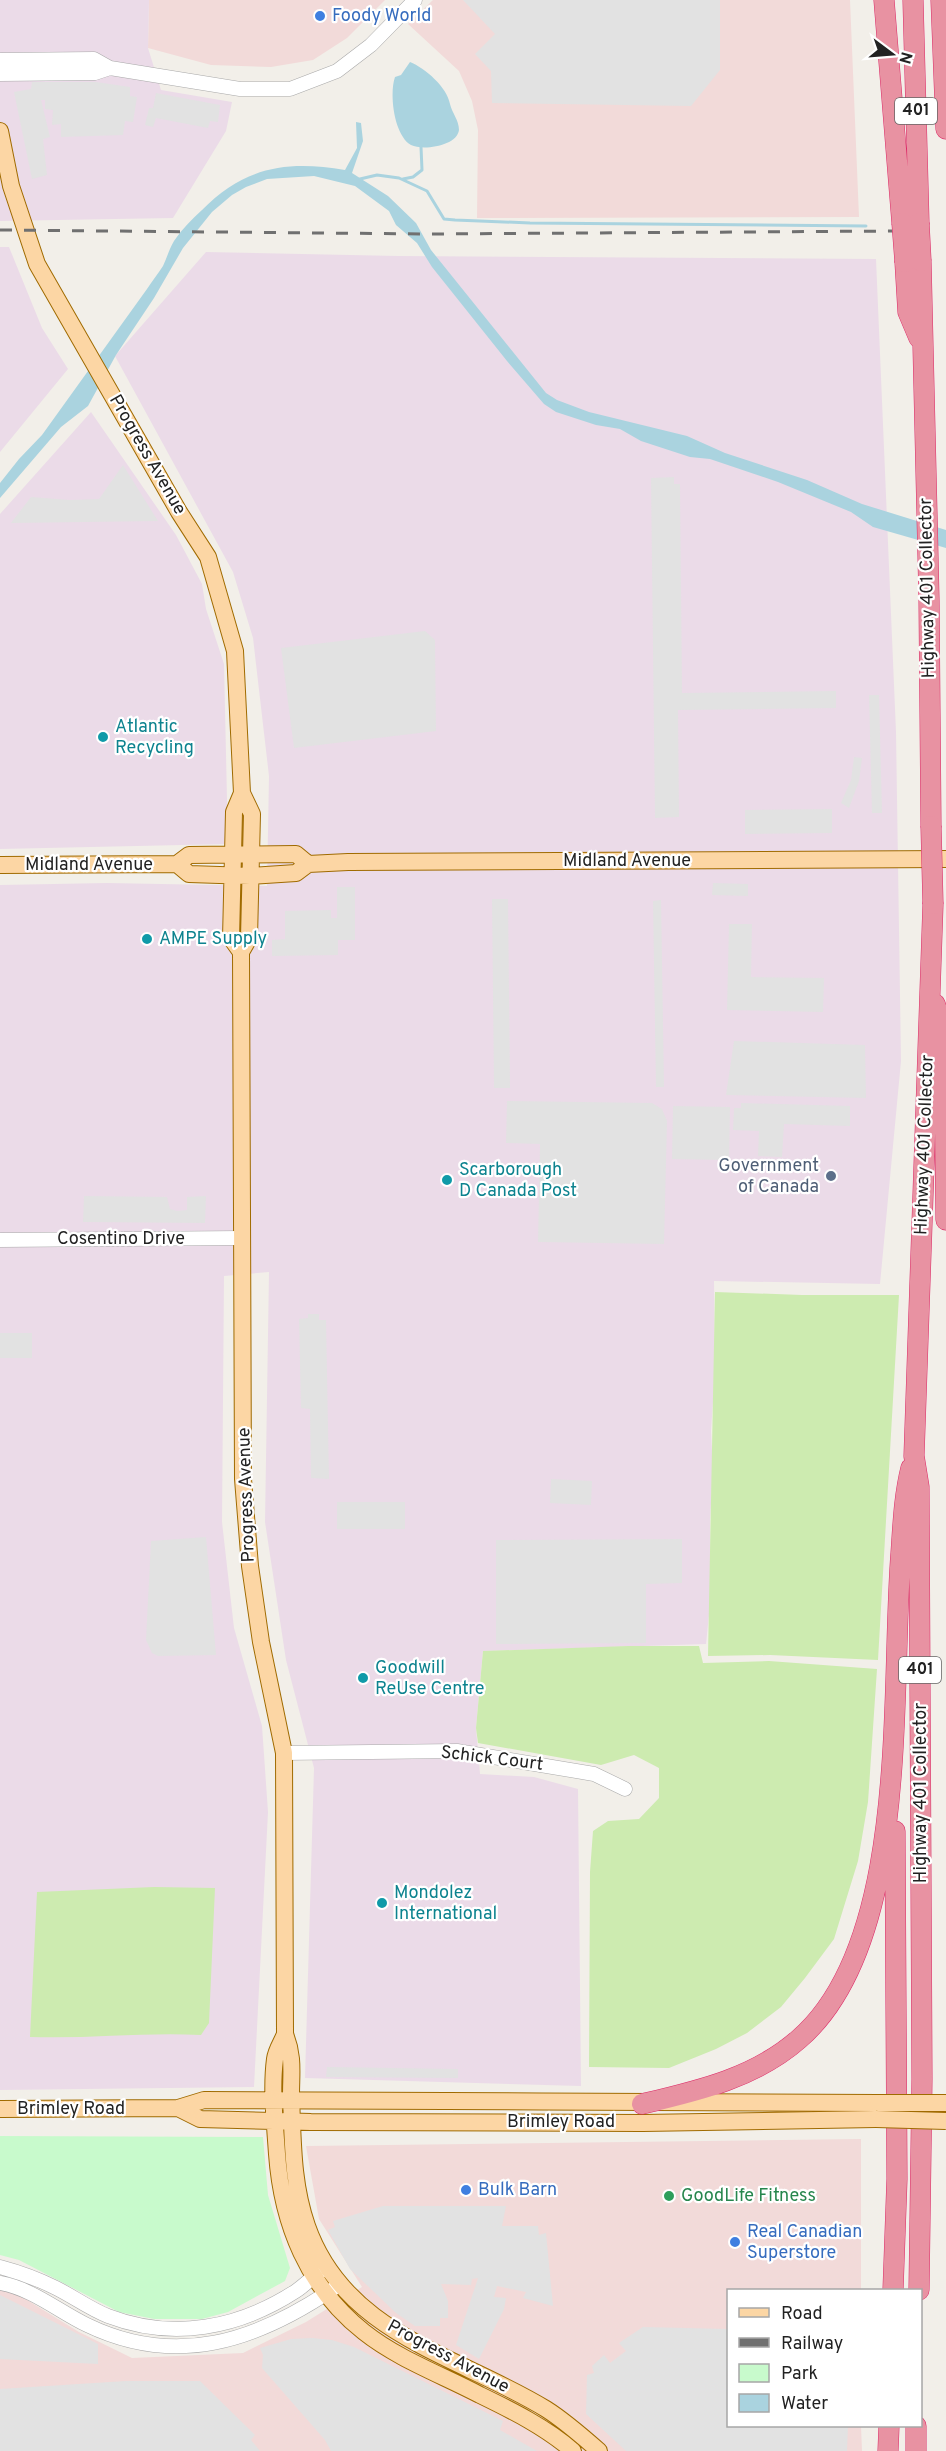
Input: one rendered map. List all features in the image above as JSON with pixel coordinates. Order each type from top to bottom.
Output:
[{"type":"highway","points":[[884,0],[911,223]]},
{"type":"highway","name":"Highway 401 Collector","points":[[913,0],[911,223],[923,349],[933,904],[914,1456],[919,1487],[920,1522],[922,2079],[919,2289]]},
{"type":"highway","name":"401","points":[[942,0],[946,129]]},
{"type":"highway","points":[[931,993],[944,1030],[946,1220]]},
{"type":"highway","points":[[642,2104],[711,2087],[748,2072],[800,2039],[826,2009],[847,1977],[860,1944],[879,1869],[890,1802],[899,1583],[906,1488],[914,1456]]},
{"type":"highway","points":[[890,1802],[895,1835],[897,2077],[897,2179],[893,2289]]},
{"type":"highway","points":[[888,2451],[889,2427]]},
{"type":"highway","points":[[916,2427],[916,2451]]},
{"type":"main road","name":"Progress Avenue","points":[[0,131],[11,186],[37,264],[178,512],[208,557],[235,651],[242,793],[252,814],[249,938],[241,952],[245,1449],[243,1479],[249,1566],[261,1642],[284,1753],[285,2034],[292,2053],[291,2100],[284,2121],[282,2198],[294,2239],[313,2277],[346,2317],[385,2346],[539,2425],[573,2451]]},
{"type":"main road","name":"Progress Avenue","points":[[241,952],[231,938],[234,812],[242,793]]},
{"type":"main road","name":"Midland Avenue","points":[[0,865],[177,864],[189,855],[296,854],[308,864]]},
{"type":"main road","name":"Midland Avenue","points":[[177,864],[189,874],[250,876],[296,873],[308,864],[946,859]]},
{"type":"main road","name":"Progress Avenue","points":[[285,2034],[275,2057],[274,2100],[284,2121],[299,2200],[308,2229],[327,2266],[340,2284],[368,2313],[391,2330],[547,2409],[599,2451]]},
{"type":"main road","name":"Brimley Road","points":[[0,2109],[178,2108],[204,2100],[566,2101],[877,2111],[946,2121]]},
{"type":"main road","points":[[452,2101],[452,2121]]},
{"type":"main road","name":"Brimley Road","points":[[178,2108],[200,2119],[643,2123],[877,2111],[946,2103]]},
{"type":"main road","points":[[539,2425],[547,2409]]},
{"type":"street","points":[[0,60],[94,59],[110,68],[240,89],[290,88],[337,71],[371,45],[415,0]]},
{"type":"street","points":[[0,74],[95,74],[110,68]]},
{"type":"street","name":"Cosentino Drive","points":[[0,1240],[242,1238]]},
{"type":"street","name":"Schick Court","points":[[284,1753],[457,1751],[594,1774],[625,1790]]},
{"type":"street","points":[[0,2267],[34,2278],[108,2316],[136,2325],[170,2330],[203,2328],[241,2320],[293,2293],[327,2266]]},
{"type":"street","points":[[0,2283],[35,2296],[86,2325],[110,2335],[134,2342],[170,2347],[201,2346],[249,2335],[273,2325],[340,2284]]},
{"type":"shaded area","points":[[0,0],[149,0],[148,48],[161,90],[232,102],[226,131],[173,218],[0,221]]},
{"type":"shaded area","points":[[149,0],[385,0],[347,38],[313,60],[271,67],[211,65],[148,48]]},
{"type":"shaded area","points":[[433,0],[850,0],[859,217],[477,218],[478,130],[472,101],[459,71],[408,24]]},
{"type":"shaded area","points":[[463,0],[720,0],[720,70],[691,106],[492,103],[491,71],[475,54],[495,34]]},
{"type":"shaded area","points":[[32,82],[96,82],[130,87],[130,96],[137,97],[133,122],[125,121],[123,135],[61,137],[61,124],[52,125],[53,110],[45,109],[45,100],[41,100],[50,137],[43,139],[47,175],[32,179],[14,92],[31,89]]},
{"type":"shaded area","points":[[156,93],[220,105],[218,122],[210,121],[208,128],[156,118],[153,127],[145,125],[149,108],[153,108]]},
{"type":"shaded area","points":[[0,247],[9,247],[42,328],[68,369],[0,452]]},
{"type":"shaded area","points":[[206,252],[398,256],[876,259],[896,732],[901,1061],[880,1284],[714,1281],[715,1373],[711,1431],[713,1472],[710,1519],[710,1605],[706,1644],[483,1651],[476,1728],[480,1774],[534,1777],[578,1789],[581,2086],[305,2078],[314,1768],[286,1660],[265,1522],[269,1272],[224,1276],[222,1522],[234,1628],[262,1726],[268,1812],[254,2087],[0,2090],[0,885],[107,883],[267,886],[269,776],[253,638],[233,572],[115,356]]},
{"type":"shaded area","name":"Atlantic Recycling","points":[[91,412],[176,535],[202,584],[206,609],[224,664],[228,844],[0,849],[0,514]]},
{"type":"shaded area","points":[[123,465],[158,521],[11,523],[31,497],[70,500],[99,499]]},
{"type":"shaded area","points":[[674,477],[674,484],[680,484],[682,693],[836,691],[836,708],[678,710],[679,817],[655,818],[651,478]]},
{"type":"shaded area","points":[[425,631],[435,640],[436,731],[294,748],[281,648]]},
{"type":"shaded area","points":[[869,695],[879,695],[882,813],[872,813]]},
{"type":"shaded area","points":[[854,757],[862,758],[859,781],[849,808],[841,803],[851,780]]},
{"type":"shaded area","points":[[832,809],[832,833],[745,834],[745,810]]},
{"type":"shaded area","points":[[713,883],[748,884],[748,896],[712,895]]},
{"type":"shaded area","points":[[337,887],[355,887],[355,940],[338,940],[338,955],[272,956],[272,940],[285,939],[285,911],[331,910],[331,918],[337,918]]},
{"type":"shaded area","points":[[492,899],[508,899],[510,1088],[494,1088]]},
{"type":"shaded area","points":[[661,900],[664,1087],[656,1087],[653,901]]},
{"type":"shaded area","points":[[729,924],[752,924],[751,977],[824,978],[823,1012],[727,1010]]},
{"type":"shaded area","points":[[734,1041],[865,1045],[866,1098],[726,1095]]},
{"type":"shaded area","points":[[507,1101],[652,1103],[662,1109],[667,1121],[664,1244],[538,1242],[540,1144],[506,1143]]},
{"type":"shaded area","points":[[741,1103],[850,1106],[850,1126],[784,1124],[782,1157],[758,1156],[759,1131],[733,1130],[734,1108],[741,1108]]},
{"type":"shaded area","points":[[673,1106],[730,1107],[729,1160],[672,1159]]},
{"type":"shaded area","points":[[84,1196],[167,1197],[170,1209],[177,1211],[187,1210],[187,1197],[206,1196],[205,1223],[83,1222]]},
{"type":"shaded area","points":[[308,1314],[319,1314],[319,1320],[326,1320],[329,1479],[311,1478],[310,1409],[301,1408],[299,1319],[308,1318]]},
{"type":"shaded area","points":[[0,1333],[32,1333],[32,1358],[0,1358]]},
{"type":"shaded area","points":[[551,1479],[592,1481],[591,1505],[550,1503]]},
{"type":"shaded area","points":[[337,1502],[405,1502],[405,1529],[337,1529]]},
{"type":"shaded area","points":[[206,1537],[216,1655],[158,1656],[152,1653],[146,1640],[151,1541]]},
{"type":"shaded area","points":[[682,1539],[682,1583],[646,1584],[646,1643],[496,1644],[496,1540]]},
{"type":"shaded area","points":[[327,2067],[458,2069],[458,2078],[326,2077]]},
{"type":"shaded area","points":[[861,2139],[861,2289],[727,2289],[727,2427],[861,2427],[862,2451],[0,2451],[0,2289],[19,2295],[79,2332],[132,2358],[243,2353],[306,2322],[362,2287],[319,2219],[306,2146]]},
{"type":"shaded area","points":[[383,2206],[506,2206],[502,2226],[538,2226],[539,2235],[546,2233],[553,2306],[523,2298],[526,2292],[497,2286],[494,2297],[506,2298],[504,2309],[479,2359],[456,2345],[478,2278],[472,2279],[471,2285],[441,2284],[448,2301],[448,2318],[440,2318],[440,2326],[415,2326],[396,2313],[350,2269],[328,2230],[335,2227],[333,2221]]},
{"type":"shaded area","points":[[0,2295],[98,2344],[98,2364],[0,2359]]},
{"type":"shaded area","points":[[643,2327],[727,2329],[727,2427],[848,2427],[847,2451],[626,2451],[586,2414],[587,2375],[594,2373],[592,2366],[604,2355],[610,2363],[626,2351],[619,2343]]},
{"type":"shaded area","points":[[291,2339],[332,2340],[354,2347],[503,2421],[500,2430],[537,2451],[331,2451],[325,2440],[262,2368],[263,2355],[260,2348]]},
{"type":"shaded area","points":[[126,2381],[200,2381],[255,2435],[251,2440],[260,2451],[0,2451],[0,2389]]},
{"type":"green space","points":[[715,1292],[899,1295],[878,1660],[770,1655],[708,1656]]},
{"type":"green space","points":[[699,1646],[703,1663],[769,1661],[877,1669],[868,1802],[858,1861],[834,1939],[781,2007],[747,2033],[716,2049],[669,2068],[589,2067],[590,1872],[593,1831],[608,1821],[639,1819],[659,1798],[659,1768],[634,1755],[601,1765],[478,1743],[476,1728],[483,1651]]},
{"type":"green space","points":[[154,1887],[215,1888],[209,2023],[201,2035],[30,2037],[37,1892]]},
{"type":"green space","points":[[0,2136],[263,2137],[268,2195],[290,2268],[285,2281],[228,2312],[202,2319],[154,2319],[119,2312],[19,2260],[0,2255]]},
{"type":"water","points":[[410,62],[422,69],[445,91],[458,123],[457,135],[439,146],[416,147],[405,140],[400,133],[394,114],[393,84],[395,77],[401,75]]},
{"type":"water","points":[[356,122],[361,123],[363,141],[352,173],[388,196],[416,223],[431,250],[546,393],[557,400],[589,412],[687,436],[725,453],[807,480],[862,504],[946,530],[946,548],[873,527],[851,512],[778,482],[710,459],[690,457],[641,441],[620,429],[596,425],[556,412],[544,404],[507,361],[432,267],[417,243],[396,225],[389,211],[355,186],[314,176],[267,179],[232,195],[212,212],[183,248],[154,298],[116,355],[88,406],[61,427],[0,498],[0,483],[42,435],[159,272],[174,241],[187,224],[218,196],[250,176],[285,167],[324,167],[345,170],[357,148]]},
{"type":"waterway","points":[[403,179],[413,177],[422,170],[421,147]]},
{"type":"waterway","points":[[360,179],[377,175],[399,178],[427,191],[444,219],[530,223],[866,226]]},
{"type":"railway","points":[[0,230],[430,234],[897,231]]},
{"type":"place","name":"Foody World","points":[[320,16]]},
{"type":"place","name":"Atlantic Recycling","points":[[103,737]]},
{"type":"place","name":"AMPE Supply","points":[[147,939]]},
{"type":"place","name":"Government of Canada","points":[[831,1176]]},
{"type":"place","name":"Scarborough D Canada Post","points":[[447,1180]]},
{"type":"place","name":"Goodwill ReUse Centre","points":[[363,1678]]},
{"type":"place","name":"Mondolez International","points":[[382,1903]]},
{"type":"place","name":"Bulk Barn","points":[[466,2190]]},
{"type":"place","name":"GoodLife Fitness","points":[[669,2196]]},
{"type":"place","name":"Real Canadian Superstore","points":[[735,2242]]}]
